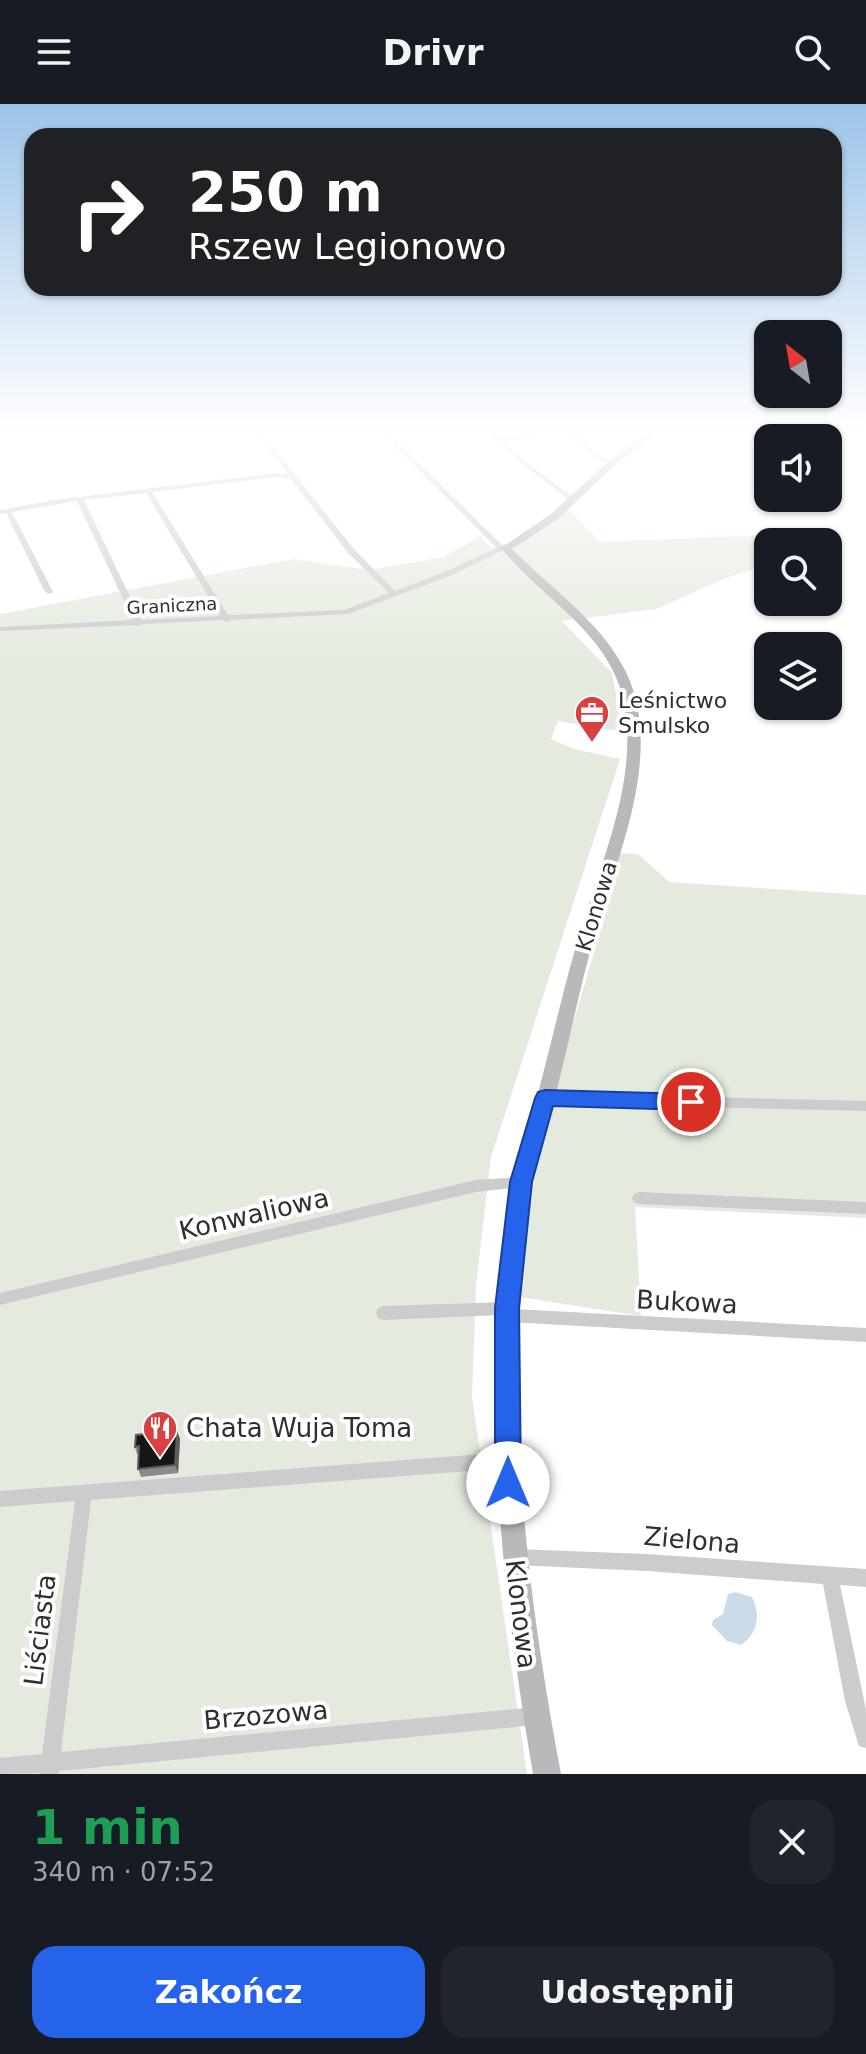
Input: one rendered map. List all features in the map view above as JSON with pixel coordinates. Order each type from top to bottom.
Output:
[{"type":"street","points":[[85,511],[139,624]]},
{"type":"street","points":[[159,511],[227,620]]},
{"type":"street","points":[[319,511],[351,551],[393,593]]},
{"type":"street","points":[[466,511],[504,547],[538,528],[559,511]]},
{"type":"street","points":[[4,512],[49,592]]},
{"type":"street","name":"Graniczna","points":[[0,629],[345,612],[447,574],[504,547]]},
{"type":"street","name":"Klonowa","points":[[504,547],[579,617],[606,650],[626,682],[633,733],[631,770],[618,833],[583,947],[521,1182],[506,1312],[513,1557],[547,1774]]},
{"type":"street","points":[[545,1098],[866,1106]]},
{"type":"street","name":"Konwaliowa","points":[[0,1299],[476,1186],[521,1182]]},
{"type":"street","points":[[639,1198],[866,1208]]},
{"type":"street","points":[[383,1313],[506,1312]]},
{"type":"street","name":"Bukowa","points":[[506,1312],[866,1335]]},
{"type":"street","points":[[0,1499],[509,1460]]},
{"type":"street","name":"Liściasta","points":[[49,1768],[84,1492]]},
{"type":"street","name":"Zielona","points":[[513,1557],[604,1559],[866,1578]]},
{"type":"street","points":[[830,1576],[854,1701],[866,1739]]},
{"type":"street","name":"Brzozowa","points":[[0,1767],[49,1768],[536,1716]]},
{"type":"shaded area","points":[[570,511],[600,542],[754,536],[754,569],[656,609],[562,621],[612,673],[623,732],[558,721],[551,739],[574,749],[620,759],[491,1157],[476,1285],[472,1397],[527,1774],[0,1774],[0,614],[294,559],[368,570],[444,557],[480,536],[491,548],[502,546],[541,529]]},
{"type":"shaded area","points":[[615,853],[638,854],[669,882],[866,895],[866,1218],[635,1207],[641,1316],[519,1297],[530,1169],[612,892]]},
{"type":"water","points":[[735,1592],[752,1597],[756,1610],[754,1629],[741,1645],[727,1641],[712,1625],[713,1620],[723,1614],[728,1594]]},
{"type":"building","name":"Chata Wuja Toma","points":[[177,1431],[175,1465],[138,1469],[136,1435]]},
{"type":"place","name":"Leśnictwo Smulsko","points":[[592,744]]},
{"type":"place","name":"Chata Wuja Toma","points":[[160,1459]]},
{"type":"route","points":[[508,1483],[506,1382],[510,1273],[521,1182],[545,1098],[691,1102]]}]
